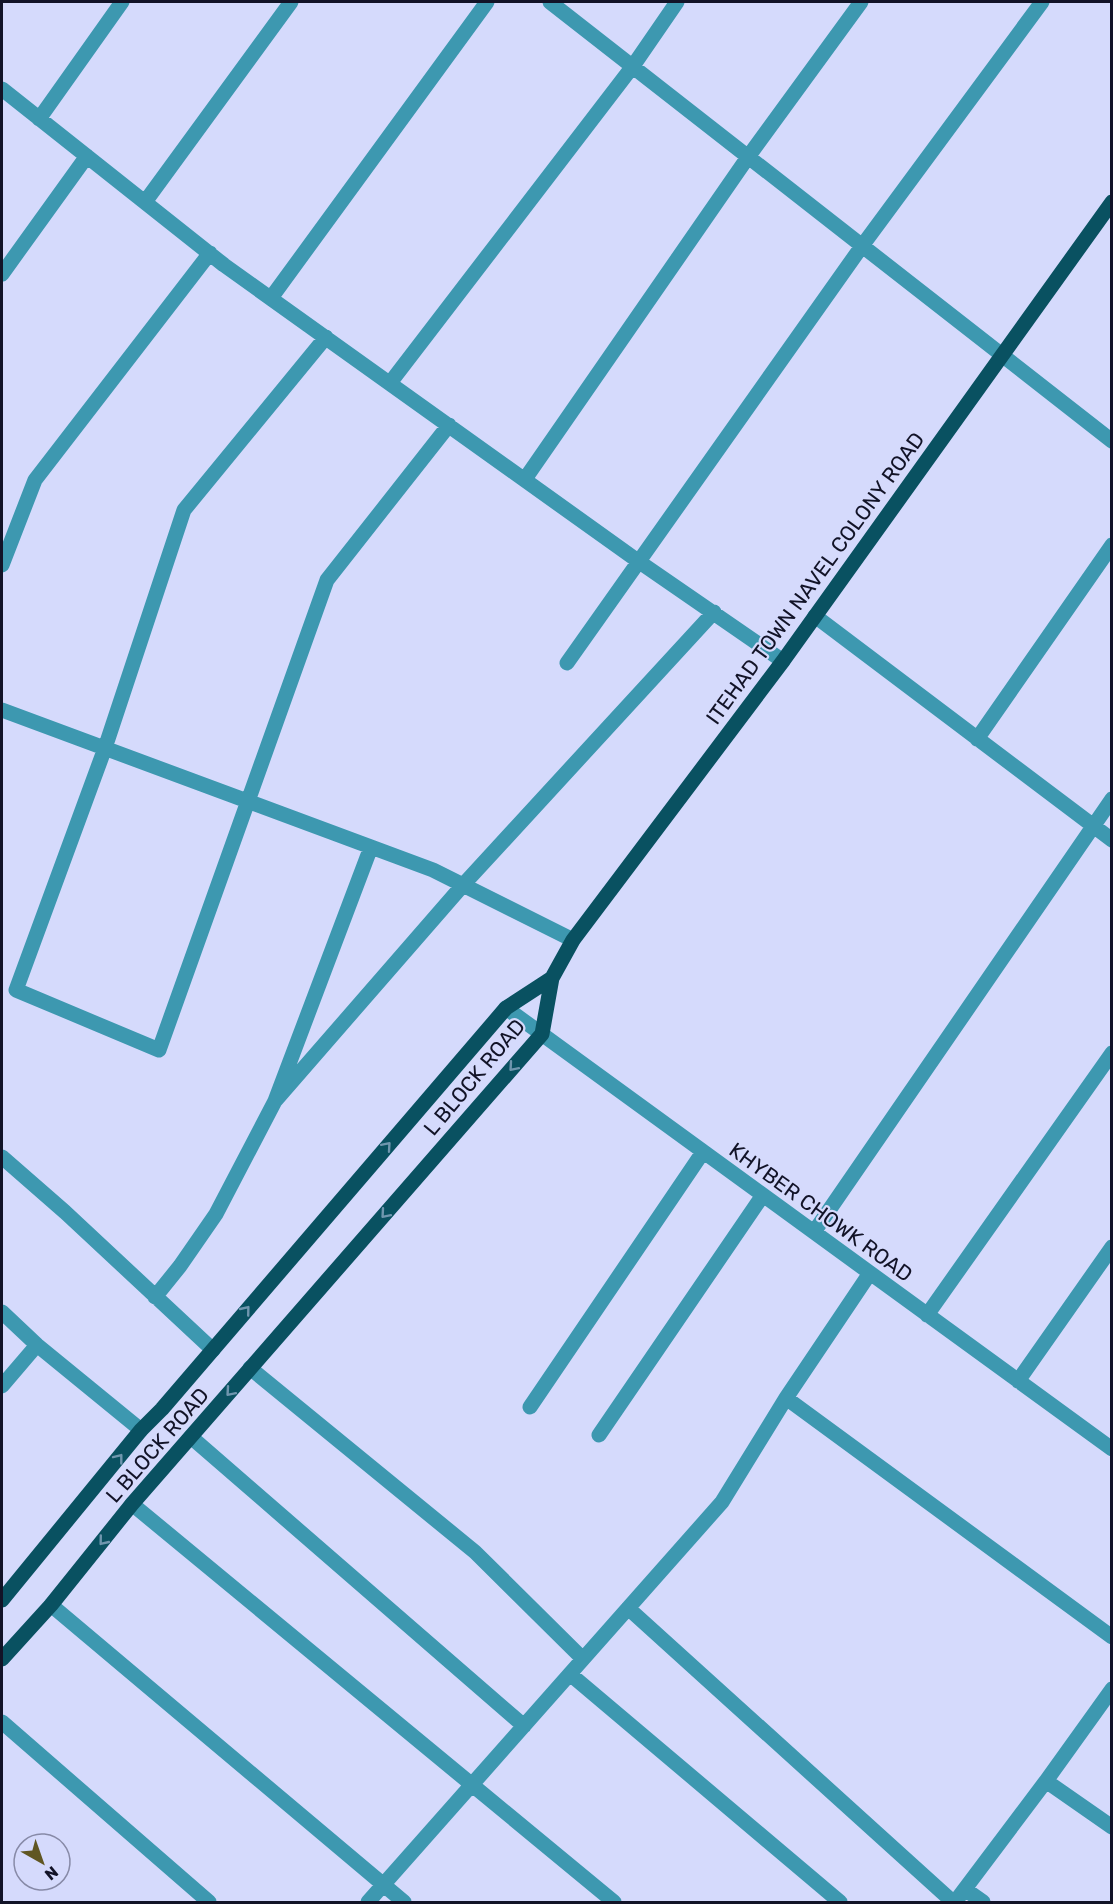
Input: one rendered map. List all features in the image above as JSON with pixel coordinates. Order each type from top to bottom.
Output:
[{"type":"main road","name":"ITEHAD TOWN NAVEL COLONY ROAD","points":[[552,978],[573,940],[783,661],[1112,202]]},
{"type":"main road","name":"L BLOCK ROAD","points":[[2,1600],[141,1430],[213,1350],[506,1008],[552,978]]},
{"type":"main road","name":"L BLOCK ROAD","points":[[2,1659],[51,1605],[132,1504],[542,1034],[552,978]]},
{"type":"street","points":[[39,119],[122,2]]},
{"type":"street","points":[[145,202],[291,2]]},
{"type":"street","points":[[271,298],[487,2]]},
{"type":"street","points":[[550,2],[1112,441]]},
{"type":"street","points":[[390,383],[633,66],[677,2]]},
{"type":"street","points":[[525,479],[748,157],[861,2]]},
{"type":"street","points":[[567,663],[862,246],[1042,2]]},
{"type":"street","points":[[2,89],[210,253],[271,298],[638,561],[783,661]]},
{"type":"street","points":[[2,274],[87,156]]},
{"type":"street","points":[[2,565],[34,480],[210,253]]},
{"type":"street","points":[[326,337],[184,510],[105,748],[16,990],[159,1050],[327,580],[449,425]]},
{"type":"street","points":[[977,739],[1112,545]]},
{"type":"street","points":[[275,1101],[463,885],[714,612]]},
{"type":"street","points":[[815,616],[1112,840]]},
{"type":"street","points":[[2,710],[433,870],[573,940]]},
{"type":"street","points":[[814,1232],[1112,799]]},
{"type":"street","points":[[155,1297],[216,1214],[275,1101],[370,847]]},
{"type":"street","name":"KHYBER CHOWK ROAD","points":[[506,1008],[1112,1449]]},
{"type":"street","points":[[927,1315],[1112,1053]]},
{"type":"street","points":[[530,1407],[703,1152]]},
{"type":"street","points":[[2,1157],[65,1212],[213,1350]]},
{"type":"street","points":[[599,1435],[763,1196]]},
{"type":"street","points":[[1018,1381],[1112,1246]]},
{"type":"street","points":[[368,1902],[722,1502],[786,1398],[870,1273]]},
{"type":"street","points":[[2,1312],[37,1345],[141,1430]]},
{"type":"street","points":[[2,1386],[37,1345]]},
{"type":"street","points":[[250,1368],[474,1552],[583,1659]]},
{"type":"street","points":[[786,1398],[1112,1637]]},
{"type":"street","points":[[191,1437],[524,1726]]},
{"type":"street","points":[[132,1504],[614,1902]]},
{"type":"street","points":[[51,1605],[404,1902]]},
{"type":"street","points":[[628,1608],[954,1902],[966,1890],[1112,1689]]},
{"type":"street","points":[[570,1674],[840,1902]]},
{"type":"street","points":[[2,1722],[209,1902]]},
{"type":"street","points":[[1046,1781],[1112,1827]]},
{"type":"street","points":[[966,1890],[983,1902]]}]
